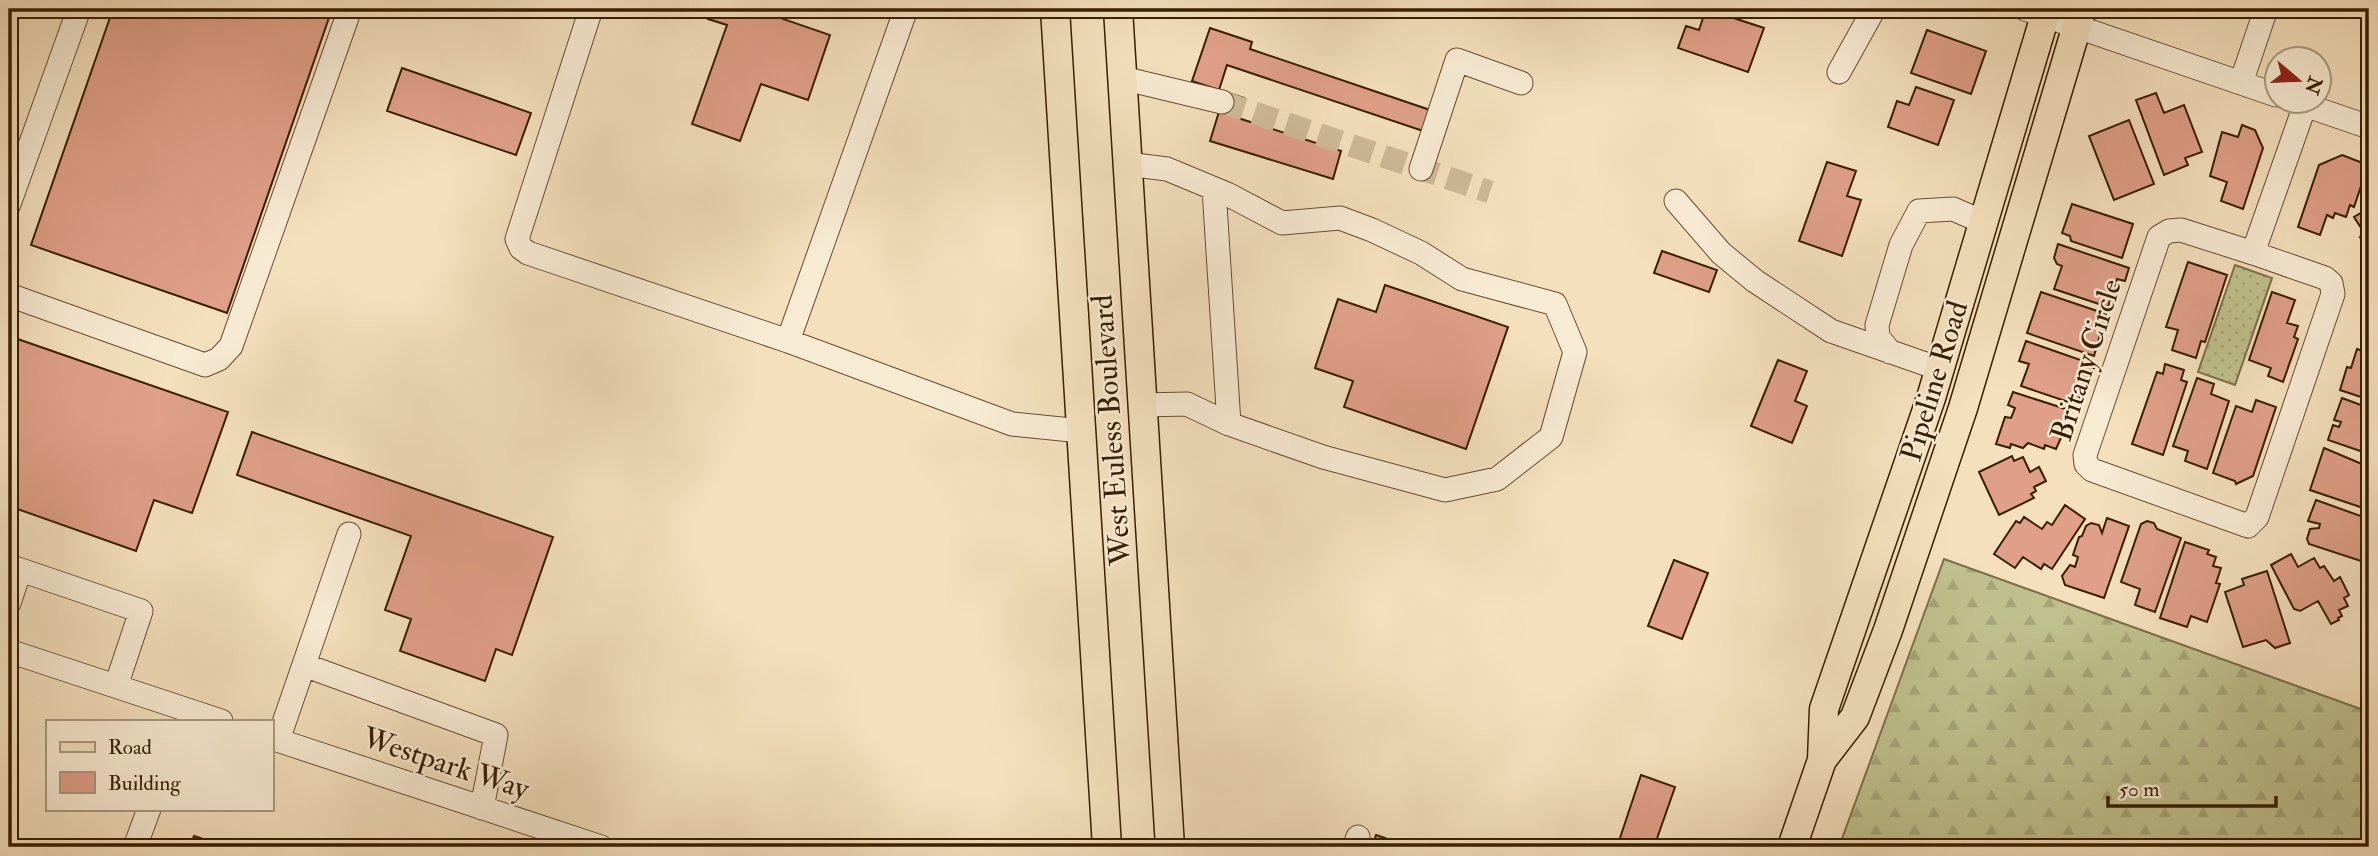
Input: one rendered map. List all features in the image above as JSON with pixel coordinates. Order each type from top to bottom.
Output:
[{"type":"main road","name":"West Euless Boulevard","points":[[1055,9],[1107,847]]},
{"type":"main road","name":"West Euless Boulevard","points":[[1118,9],[1170,847]]},
{"type":"main road","name":"Pipeline Road","points":[[1792,847],[1822,760],[1824,709],[1940,369],[1983,222],[2039,11]]},
{"type":"main road","name":"Pipeline Road","points":[[1822,760],[1855,717],[1888,630],[1963,408],[2078,18]]},
{"type":"main road","points":[[1931,398],[1963,408]]},
{"type":"street","points":[[9,204],[79,9]]},
{"type":"street","points":[[9,295],[205,365],[219,359],[231,346],[350,9]]},
{"type":"street","points":[[591,9],[517,239],[520,248],[536,256],[788,341],[1012,424],[1081,431]]},
{"type":"street","points":[[788,341],[906,9]]},
{"type":"street","points":[[1839,72],[1874,9]]},
{"type":"street","points":[[2241,83],[2266,9]]},
{"type":"street","points":[[2039,11],[2078,18],[2262,90]]},
{"type":"street","points":[[1421,169],[1457,60],[1521,83]]},
{"type":"street","points":[[1122,78],[1222,102]]},
{"type":"street","points":[[2332,114],[2369,127]]},
{"type":"street","points":[[2253,253],[2297,116]]},
{"type":"street","points":[[1127,164],[1167,169],[1282,223],[1340,218],[1422,253],[1462,279],[1555,304],[1575,352],[1551,437],[1496,479],[1445,490],[1323,457],[1229,424],[1187,404],[1143,405]]},
{"type":"street","points":[[1214,189],[1229,424]]},
{"type":"street","points":[[1676,201],[1721,253],[1755,281],[1831,331],[1940,369]]},
{"type":"street","points":[[1889,352],[1878,337],[1877,325],[1901,245],[1919,211],[1953,209],[1983,222]]},
{"type":"street","name":"Britany Circle","points":[[2181,230],[2253,253],[2325,278],[2331,283],[2333,294],[2257,517],[2248,526],[2092,470],[2085,455],[2159,237],[2169,231],[2181,230]]},
{"type":"street","points":[[275,739],[304,665],[349,534]]},
{"type":"street","points":[[9,603],[14,568],[141,611],[116,686]]},
{"type":"street","points":[[9,651],[116,686],[182,715],[214,720]]},
{"type":"street","points":[[304,665],[496,735],[482,808]]},
{"type":"street","name":"Westpark Way","points":[[275,739],[482,808],[573,843],[601,847]]},
{"type":"street","points":[[135,847],[149,810]]},
{"type":"green space","points":[[2235,265],[2272,278],[2235,385],[2198,372]]},
{"type":"green space","points":[[1944,559],[2369,712],[2369,847],[1839,847]]},
{"type":"building","points":[[113,9],[332,9],[227,313],[31,245]]},
{"type":"building","points":[[712,9],[787,9],[783,19],[830,35],[808,100],[761,84],[740,141],[692,124],[727,25],[708,19]]},
{"type":"building","points":[[1706,9],[1764,28],[1748,72],[1678,48],[1686,26],[1699,30]]},
{"type":"building","points":[[1210,28],[1252,42],[1250,49],[1430,110],[1423,131],[1227,65],[1219,90],[1192,81]]},
{"type":"building","points":[[1927,30],[1986,51],[1971,94],[1911,73]]},
{"type":"building","points":[[402,68],[531,113],[516,155],[387,111]]},
{"type":"building","points":[[1916,87],[1954,100],[1938,145],[1888,127],[1897,101],[1909,105]]},
{"type":"building","points":[[1225,92],[1244,98],[1238,118],[1341,151],[1333,179],[1210,141]]},
{"type":"building","points":[[2156,93],[2164,113],[2184,105],[2202,152],[2185,158],[2188,165],[2164,175],[2136,100]]},
{"type":"building","points":[[2129,120],[2154,184],[2114,200],[2089,136]]},
{"type":"building","points":[[2242,125],[2255,130],[2263,148],[2243,209],[2221,201],[2227,182],[2210,176],[2222,132],[2238,137]]},
{"type":"building","points":[[2342,155],[2368,165],[2354,207],[2350,205],[2346,217],[2335,213],[2333,218],[2327,215],[2320,235],[2298,227],[2319,165]]},
{"type":"building","points":[[1827,162],[1856,171],[1847,196],[1861,200],[1842,256],[1799,241]]},
{"type":"building","points":[[2072,204],[2133,224],[2122,258],[2071,241],[2070,236],[2062,233]]},
{"type":"building","points":[[2369,208],[2367,248],[2360,237],[2365,234],[2354,217]]},
{"type":"building","points":[[2058,244],[2129,268],[2125,281],[2117,279],[2108,307],[2054,289],[2062,266],[2057,264],[2054,258]]},
{"type":"building","points":[[1662,251],[1717,270],[1709,292],[1654,273]]},
{"type":"building","points":[[2188,262],[2227,275],[2205,342],[2201,341],[2196,358],[2172,350],[2178,330],[2166,327]]},
{"type":"building","points":[[1385,285],[1508,327],[1466,449],[1344,407],[1353,381],[1315,368],[1338,299],[1376,312]]},
{"type":"building","points":[[2041,292],[2106,314],[2094,356],[2027,333]]},
{"type":"building","points":[[2272,292],[2295,300],[2287,323],[2298,326],[2294,337],[2298,339],[2283,382],[2268,376],[2271,368],[2249,360]]},
{"type":"building","points":[[9,336],[228,412],[192,513],[154,500],[136,551],[9,506]]},
{"type":"building","points":[[2026,341],[2095,365],[2089,382],[2085,380],[2077,405],[2021,386],[2029,364],[2019,361]]},
{"type":"building","points":[[2357,349],[2369,353],[2367,399],[2340,390],[2347,367],[2351,368]]},
{"type":"building","points":[[1778,360],[1807,371],[1795,401],[1807,406],[1792,443],[1751,426]]},
{"type":"building","points":[[2165,364],[2184,370],[2181,380],[2187,382],[2163,455],[2132,444],[2157,372],[2163,374]]},
{"type":"building","points":[[2197,378],[2214,384],[2211,394],[2229,401],[2207,469],[2185,461],[2188,451],[2173,446]]},
{"type":"building","points":[[2013,392],[2069,410],[2063,428],[2065,429],[2056,449],[2045,445],[2044,449],[2028,443],[2023,448],[2011,444],[2010,448],[1996,444],[2005,417],[2011,418],[2015,408],[2008,405]]},
{"type":"building","points":[[2342,398],[2369,408],[2369,447],[2365,445],[2363,452],[2328,440],[2333,425],[2339,427],[2341,422],[2334,420]]},
{"type":"building","points":[[2256,400],[2276,407],[2253,476],[2236,484],[2235,481],[2213,473],[2236,406],[2252,412]]},
{"type":"building","points":[[252,432],[553,537],[512,655],[496,649],[485,681],[400,651],[411,619],[385,610],[411,536],[237,475]]},
{"type":"building","points":[[2324,448],[2369,467],[2369,510],[2310,490]]},
{"type":"building","points":[[2012,456],[2014,461],[2023,457],[2030,472],[2039,467],[2046,481],[2034,487],[2036,491],[2031,494],[2034,498],[1999,515],[1979,472]]},
{"type":"building","points":[[2316,500],[2369,519],[2369,536],[2361,561],[2309,544],[2307,539],[2310,529],[2319,528],[2320,524],[2308,521]]},
{"type":"building","points":[[2065,505],[2085,519],[2052,569],[2044,564],[2041,569],[2023,557],[2015,568],[1994,554],[2016,521],[2020,523],[2024,517],[2042,529],[2047,522],[2052,525]]},
{"type":"building","points":[[2107,518],[2129,526],[2104,598],[2065,585],[2062,576],[2070,565],[2075,567],[2078,557],[2073,555],[2086,526],[2091,523],[2099,525],[2102,533]]},
{"type":"building","points":[[2147,521],[2154,523],[2157,529],[2181,538],[2155,612],[2135,605],[2140,589],[2121,582],[2141,524]]},
{"type":"building","points":[[2185,542],[2209,550],[2207,554],[2216,557],[2213,566],[2221,568],[2216,583],[2220,584],[2207,622],[2191,616],[2187,627],[2160,618]]},
{"type":"building","points":[[2291,554],[2298,567],[2314,558],[2320,568],[2324,566],[2334,581],[2340,577],[2349,595],[2344,598],[2348,606],[2339,610],[2342,616],[2339,620],[2331,624],[2318,601],[2300,611],[2294,609],[2271,565]]},
{"type":"building","points":[[1674,560],[1708,573],[1682,639],[1648,626]]},
{"type":"building","points":[[2267,571],[2290,643],[2275,648],[2266,640],[2243,647],[2225,592],[2244,585],[2242,579]]},
{"type":"building","points":[[1641,775],[1675,787],[1654,847],[1638,847],[1619,841]]},
{"type":"building","points":[[1376,835],[1411,847],[1372,847]]},
{"type":"building","points":[[194,836],[227,847],[190,847]]},
{"type":"tunnel","points":[[1222,102],[1490,192]]}]
